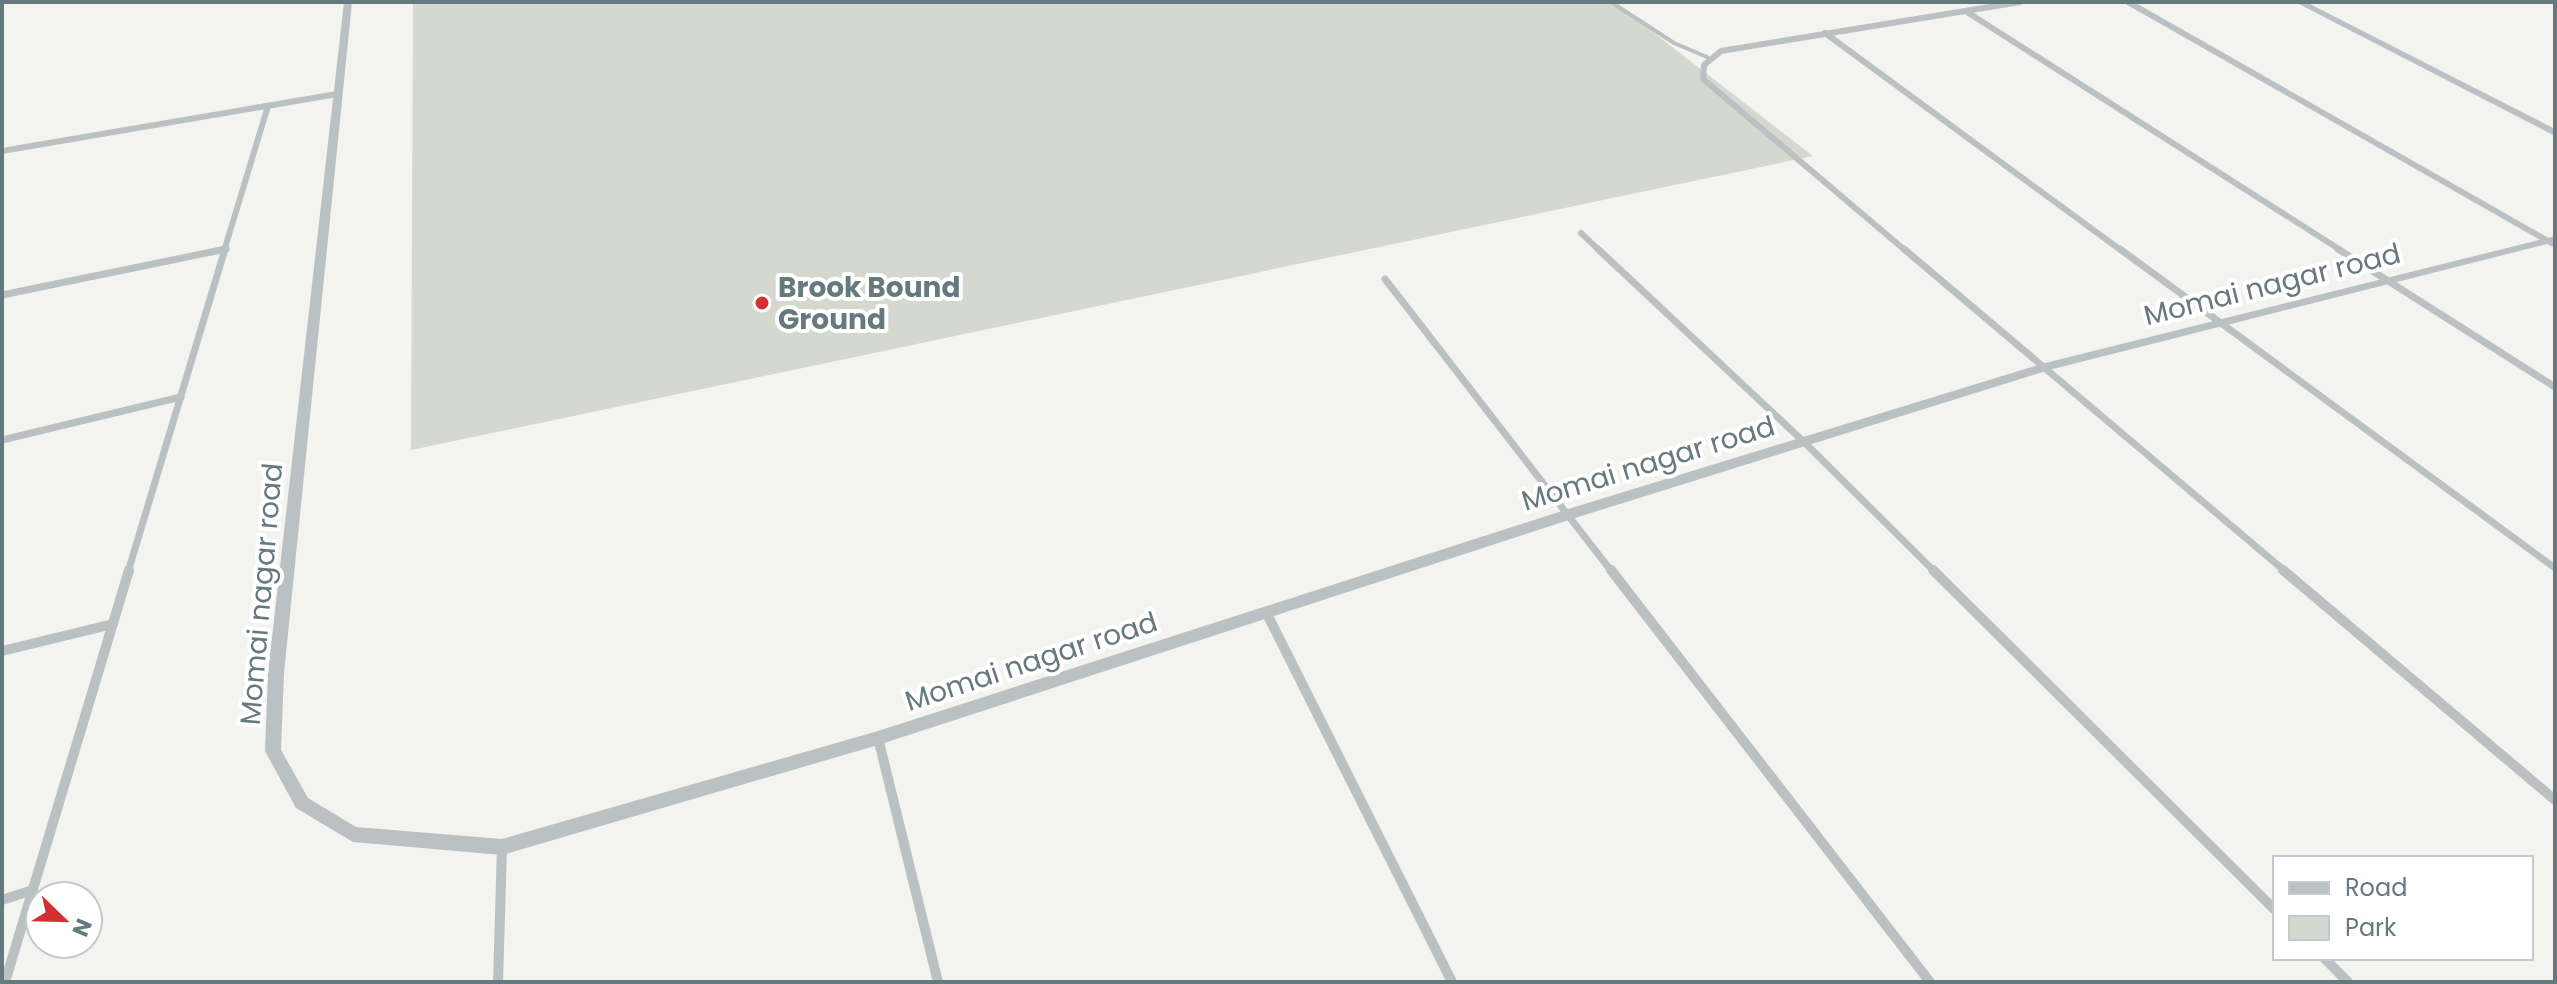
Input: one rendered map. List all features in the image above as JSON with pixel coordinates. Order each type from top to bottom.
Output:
[{"type":"street","name":"Momai nagar road","points":[[348,2],[276,673],[273,751],[302,803],[353,834],[502,847],[878,738],[1570,514],[2045,367],[2552,242]]},
{"type":"street","points":[[2020,2],[1721,51],[1707,57],[1701,66],[1703,79],[1724,100],[2045,367],[2555,800]]},
{"type":"street","points":[[2128,2],[2552,242]]},
{"type":"street","points":[[2299,2],[2555,133]]},
{"type":"street","points":[[1966,11],[2555,387]]},
{"type":"street","points":[[1825,33],[2218,324],[2555,568]]},
{"type":"street","points":[[2,151],[337,94]]},
{"type":"street","points":[[36,880],[268,106]]},
{"type":"street","points":[[1581,233],[1804,442],[2273,908]]},
{"type":"street","points":[[2,295],[226,249]]},
{"type":"street","points":[[1385,279],[1930,982]]},
{"type":"street","points":[[2,440],[181,397]]},
{"type":"street","points":[[1266,612],[1452,982]]},
{"type":"street","points":[[2,651],[113,624]]},
{"type":"street","points":[[878,738],[938,982]]},
{"type":"street","points":[[498,982],[502,847]]},
{"type":"street","points":[[2,900],[24,893]]},
{"type":"street","points":[[5,982],[24,920]]},
{"type":"street","points":[[2326,960],[2348,982]]},
{"type":"lane","points":[[1611,2],[1674,43],[1707,57]]},
{"type":"green space","name":"Brook Bound Ground","points":[[413,2],[1614,2],[1813,156],[411,450]]},
{"type":"place","name":"Brook Bound Ground","points":[[762,303]]}]
